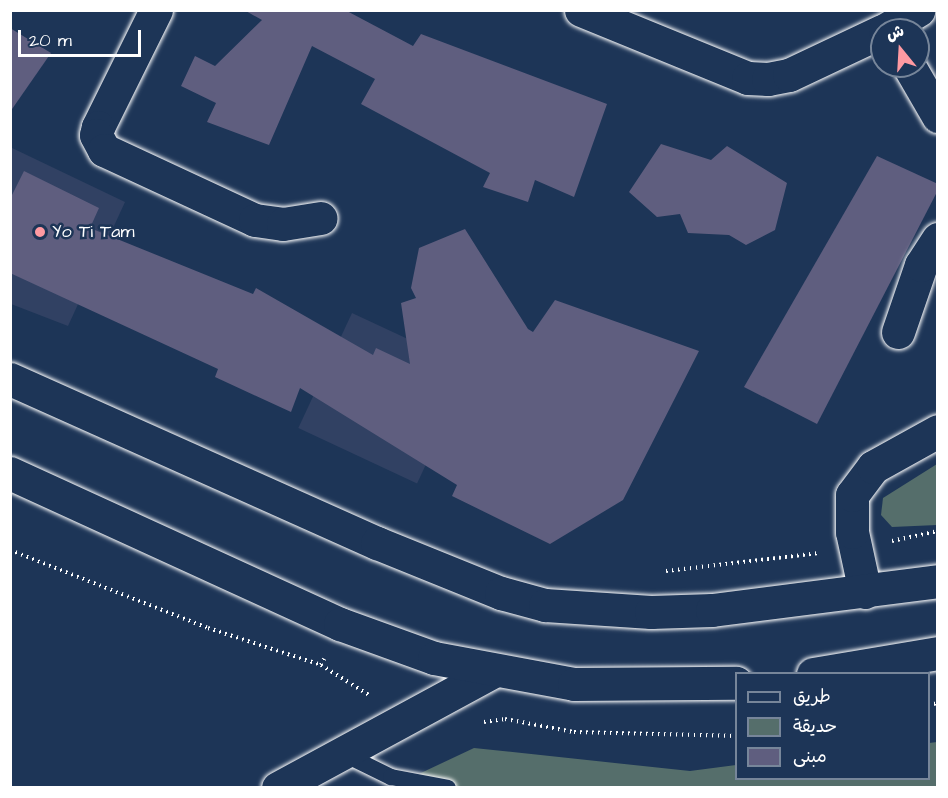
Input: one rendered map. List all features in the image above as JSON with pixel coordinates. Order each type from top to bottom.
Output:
[{"type":"main road","points":[[156,10],[98,127],[96,135],[104,150],[255,220],[283,224],[321,218]]},
{"type":"main road","points":[[581,10],[748,78],[789,75],[870,37]]},
{"type":"main road","points":[[905,18],[918,10]]},
{"type":"main road","points":[[916,78],[938,116]]},
{"type":"main road","points":[[898,332],[921,265],[938,239]]},
{"type":"main road","points":[[10,379],[377,543],[501,593],[545,605],[651,612],[712,610],[938,581]]},
{"type":"main road","points":[[865,592],[849,513],[859,482],[873,467],[938,431]]},
{"type":"main road","points":[[10,473],[340,624],[434,658],[574,684],[735,683]]},
{"type":"main road","points":[[825,672],[938,653]]},
{"type":"main road","points":[[278,788],[403,716],[495,670]]},
{"type":"lane","points":[[340,752],[391,777],[448,788]]},
{"type":"path","points":[[660,571],[856,549],[938,531]]},
{"type":"path","points":[[321,665],[403,716]]},
{"type":"path","points":[[481,722],[505,719],[574,732],[735,736]]},
{"type":"shaded area","points":[[10,147],[125,202],[68,326],[11,304]]},
{"type":"shaded area","points":[[352,313],[471,368],[417,483],[298,428]]},
{"type":"green space","points":[[937,464],[937,525],[892,527],[881,515],[883,498]]},
{"type":"green space","points":[[937,742],[937,787],[389,788],[474,748],[690,771],[735,765],[735,780],[930,780],[930,743]]},
{"type":"building","points":[[244,10],[345,10],[413,46],[421,34],[607,104],[574,197],[535,180],[528,202],[483,187],[490,173],[361,104],[375,79],[312,46],[269,145],[207,122],[216,103],[181,86],[195,56],[215,66],[262,20]]},
{"type":"building","points":[[10,28],[51,53],[10,112]]},
{"type":"building","points":[[661,144],[711,160],[727,146],[787,183],[775,230],[746,245],[729,235],[688,233],[680,214],[657,217],[629,192]]},
{"type":"building","points":[[877,156],[938,184],[938,190],[817,424],[744,387]]},
{"type":"building","points":[[24,171],[99,208],[90,228],[253,294],[256,288],[373,355],[376,348],[410,364],[401,303],[416,298],[411,288],[419,248],[465,229],[528,329],[533,332],[555,300],[699,351],[623,500],[550,544],[452,496],[457,485],[300,388],[291,412],[215,377],[218,369],[10,273],[10,199]]},
{"type":"place","name":"Yo Ti Tam","points":[[40,232]]}]
